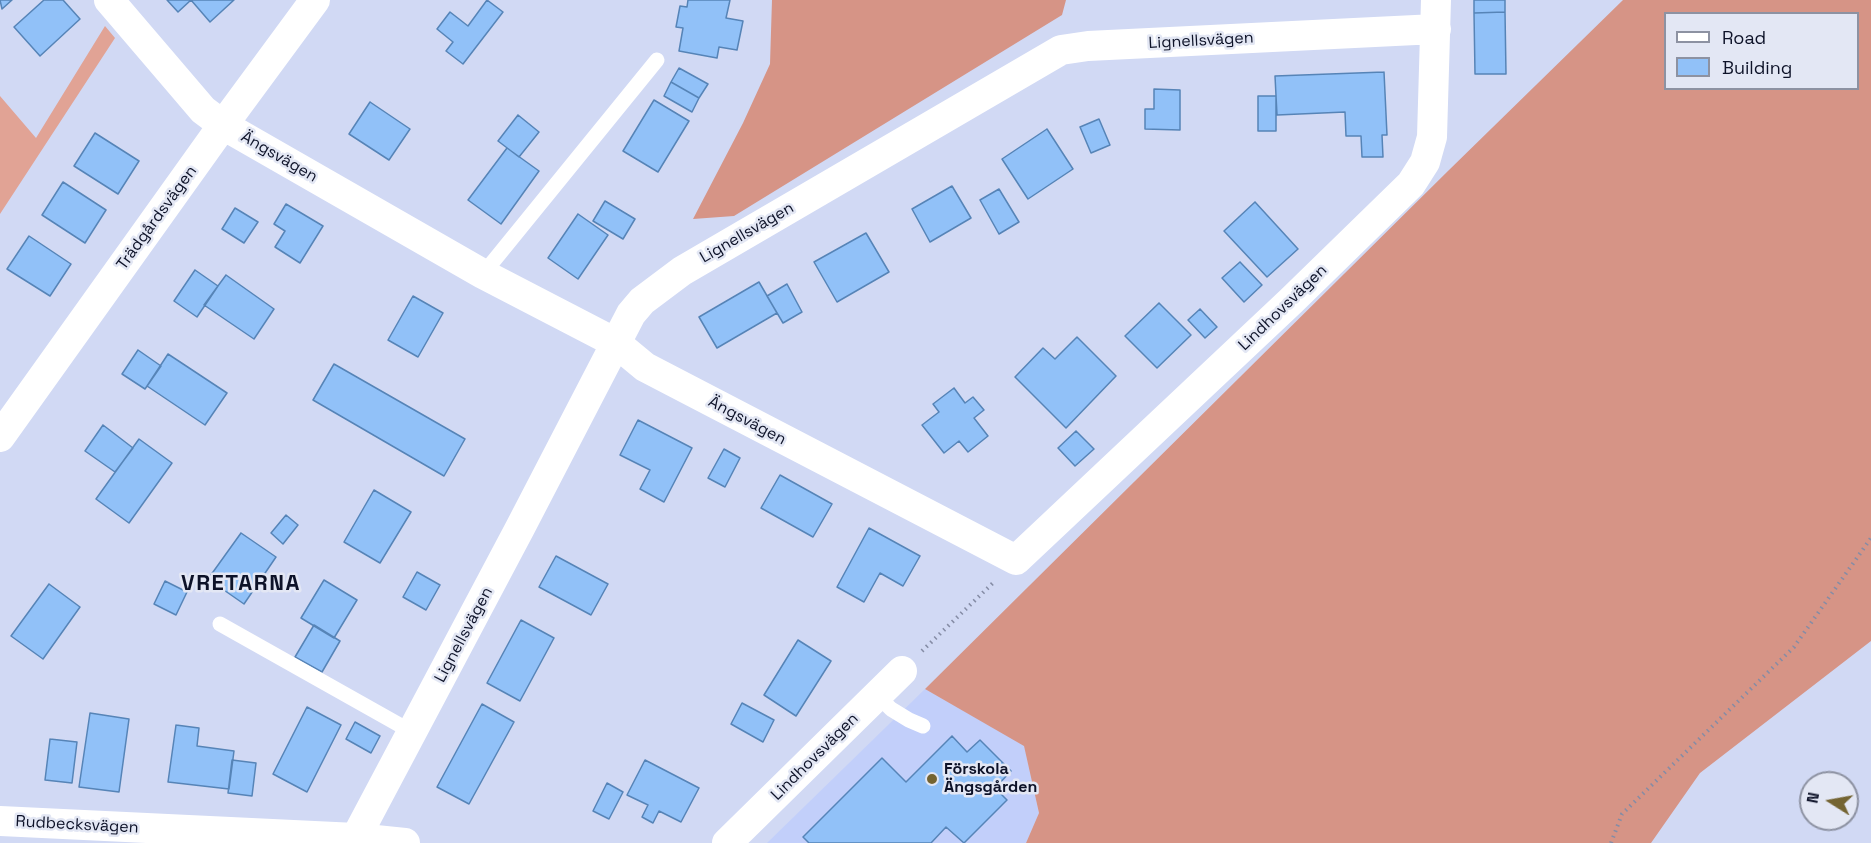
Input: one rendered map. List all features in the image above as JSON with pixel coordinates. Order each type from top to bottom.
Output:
[{"type":"street","name":"Ängsvägen","points":[[109,0],[203,110],[223,125],[483,274],[616,343],[645,367],[1016,560]]},
{"type":"street","name":"Trädgårdsvägen","points":[[0,437],[315,0]]},
{"type":"street","name":"Lignellsvägen","points":[[355,841],[631,314],[642,301],[682,271],[1061,50],[1080,46],[1436,14]]},
{"type":"street","name":"Lindhovsvägen","points":[[1016,560],[1291,301],[1411,184],[1425,162],[1432,137],[1436,14]]},
{"type":"street","name":"Lindhovsvägen","points":[[727,843],[902,671]]},
{"type":"street","name":"Rudbecksvägen","points":[[0,821],[405,843]]},
{"type":"lane","points":[[483,274],[657,60]]},
{"type":"lane","points":[[219,624],[412,732]]},
{"type":"lane","points":[[878,695],[891,709],[923,726]]},
{"type":"path","points":[[1611,843],[1622,814],[1794,647],[1871,538]]},
{"type":"path","points":[[902,671],[1016,560]]},
{"type":"shaded area","points":[[772,0],[1066,0],[1062,15],[734,216],[693,219],[743,123],[770,64]]},
{"type":"shaded area","points":[[1623,0],[1871,0],[1871,641],[1700,773],[1651,843],[1026,843],[1039,813],[1024,746],[925,689]]},
{"type":"shaded area","points":[[105,26],[115,38],[0,214],[0,96],[36,138]]},
{"type":"shaded area","name":"Förskola Ängsgården","points":[[925,689],[1024,745],[1039,813],[1026,843],[767,843]]},
{"type":"building","points":[[0,0],[12,0],[2,9]]},
{"type":"building","points":[[44,0],[63,0],[80,19],[40,56],[14,27]]},
{"type":"building","points":[[167,0],[191,0],[178,12]]},
{"type":"building","points":[[191,0],[234,0],[210,22]]},
{"type":"building","points":[[487,0],[503,12],[463,64],[446,51],[453,42],[437,29],[450,12],[468,26]]},
{"type":"building","points":[[688,0],[730,0],[726,18],[743,21],[737,50],[719,47],[717,58],[679,51],[683,28],[676,27],[680,6],[687,7]]},
{"type":"building","points":[[1474,0],[1505,0],[1505,12],[1474,13]]},
{"type":"building","points":[[1505,12],[1506,74],[1475,74],[1474,13]]},
{"type":"building","points":[[679,68],[708,84],[699,98],[671,82]]},
{"type":"building","points":[[1384,72],[1387,135],[1382,135],[1383,157],[1362,157],[1361,136],[1346,136],[1345,112],[1277,115],[1275,76]]},
{"type":"building","points":[[671,82],[699,98],[692,112],[664,96]]},
{"type":"building","points":[[1154,89],[1180,90],[1180,130],[1145,129],[1145,109],[1154,109]]},
{"type":"building","points":[[1258,96],[1276,96],[1276,131],[1258,131]]},
{"type":"building","points":[[654,100],[689,121],[658,172],[623,151]]},
{"type":"building","points":[[370,102],[410,129],[389,160],[349,134]]},
{"type":"building","points":[[518,115],[539,132],[519,157],[498,141]]},
{"type":"building","points":[[1099,119],[1110,145],[1091,153],[1080,127]]},
{"type":"building","points":[[1047,129],[1073,169],[1028,199],[1002,159]]},
{"type":"building","points":[[95,133],[139,161],[118,194],[74,166]]},
{"type":"building","points":[[507,148],[539,171],[501,224],[468,200]]},
{"type":"building","points":[[63,182],[106,210],[85,243],[42,215]]},
{"type":"building","points":[[952,186],[971,218],[930,242],[912,209]]},
{"type":"building","points":[[999,189],[1019,222],[999,234],[980,200]]},
{"type":"building","points":[[605,201],[635,219],[623,239],[593,221]]},
{"type":"building","points":[[1255,202],[1298,249],[1267,277],[1224,231]]},
{"type":"building","points":[[286,204],[323,226],[300,263],[275,247],[285,231],[274,224]]},
{"type":"building","points":[[235,208],[258,222],[244,243],[222,229]]},
{"type":"building","points":[[578,214],[608,235],[578,279],[548,258]]},
{"type":"building","points":[[866,233],[889,272],[837,302],[814,262]]},
{"type":"building","points":[[29,236],[71,264],[50,296],[7,269]]},
{"type":"building","points":[[1240,262],[1262,285],[1244,302],[1222,278]]},
{"type":"building","points":[[195,270],[218,286],[197,317],[174,301]]},
{"type":"building","points":[[226,275],[274,309],[254,339],[204,305]]},
{"type":"building","points":[[759,282],[777,313],[717,348],[699,317]]},
{"type":"building","points":[[787,284],[802,312],[783,323],[767,296]]},
{"type":"building","points":[[413,296],[443,313],[418,357],[388,340]]},
{"type":"building","points":[[1159,303],[1191,335],[1157,368],[1125,336]]},
{"type":"building","points":[[1200,309],[1217,327],[1205,338],[1188,320]]},
{"type":"building","points":[[1077,337],[1116,376],[1066,428],[1015,377],[1043,348],[1055,359]]},
{"type":"building","points":[[138,350],[161,366],[145,389],[122,374]]},
{"type":"building","points":[[168,354],[227,393],[205,425],[147,386]]},
{"type":"building","points":[[334,364],[465,439],[444,476],[313,400]]},
{"type":"building","points":[[954,388],[965,403],[973,397],[984,410],[974,418],[988,436],[968,452],[959,441],[944,453],[922,425],[939,412],[933,404]]},
{"type":"building","points":[[638,420],[692,448],[664,502],[640,489],[650,470],[620,455]]},
{"type":"building","points":[[103,425],[133,448],[115,472],[85,451]]},
{"type":"building","points":[[1076,431],[1094,449],[1075,466],[1058,448]]},
{"type":"building","points":[[139,439],[172,463],[129,523],[96,499]]},
{"type":"building","points":[[724,449],[740,458],[725,487],[708,478]]},
{"type":"building","points":[[780,475],[832,504],[813,537],[761,508]]},
{"type":"building","points":[[374,490],[411,512],[380,563],[344,542]]},
{"type":"building","points":[[286,515],[298,525],[283,544],[271,533]]},
{"type":"building","points":[[869,528],[920,556],[903,586],[880,573],[864,602],[837,587]]},
{"type":"building","points":[[241,533],[276,557],[244,604],[208,579]]},
{"type":"building","points":[[556,556],[608,584],[591,615],[539,587]]},
{"type":"building","points":[[417,572],[440,585],[426,610],[403,597]]},
{"type":"building","points":[[324,580],[357,600],[334,638],[301,618]]},
{"type":"building","points":[[165,581],[187,592],[176,615],[154,604]]},
{"type":"building","points":[[49,584],[80,607],[43,659],[11,636]]},
{"type":"building","points":[[521,620],[554,638],[520,701],[487,683]]},
{"type":"building","points":[[314,625],[340,641],[322,672],[295,657]]},
{"type":"building","points":[[798,640],[831,661],[796,716],[764,695]]},
{"type":"building","points":[[742,703],[774,720],[763,742],[731,724]]},
{"type":"building","points":[[482,704],[514,722],[469,804],[437,787]]},
{"type":"building","points":[[307,707],[341,725],[307,792],[273,774]]},
{"type":"building","points":[[90,713],[129,719],[119,792],[79,787]]},
{"type":"building","points":[[355,722],[380,736],[371,753],[346,739]]},
{"type":"building","points":[[176,725],[199,728],[197,746],[234,751],[229,789],[168,782]]},
{"type":"building","points":[[952,736],[967,752],[980,740],[1011,771],[995,788],[1007,800],[964,843],[946,827],[931,843],[809,843],[803,837],[882,758],[906,782]]},
{"type":"building","points":[[50,739],[77,742],[72,783],[45,780]]},
{"type":"building","points":[[232,760],[256,763],[252,796],[228,793]]},
{"type":"building","points":[[645,760],[699,788],[681,822],[659,811],[653,823],[642,817],[648,805],[627,795]]},
{"type":"building","points":[[607,783],[623,792],[609,819],[593,811]]},
{"type":"place","name":"Förskola Ängsgården","points":[[932,779]]},
{"type":"district","name":"VRETARNA","points":[[241,584]]}]
